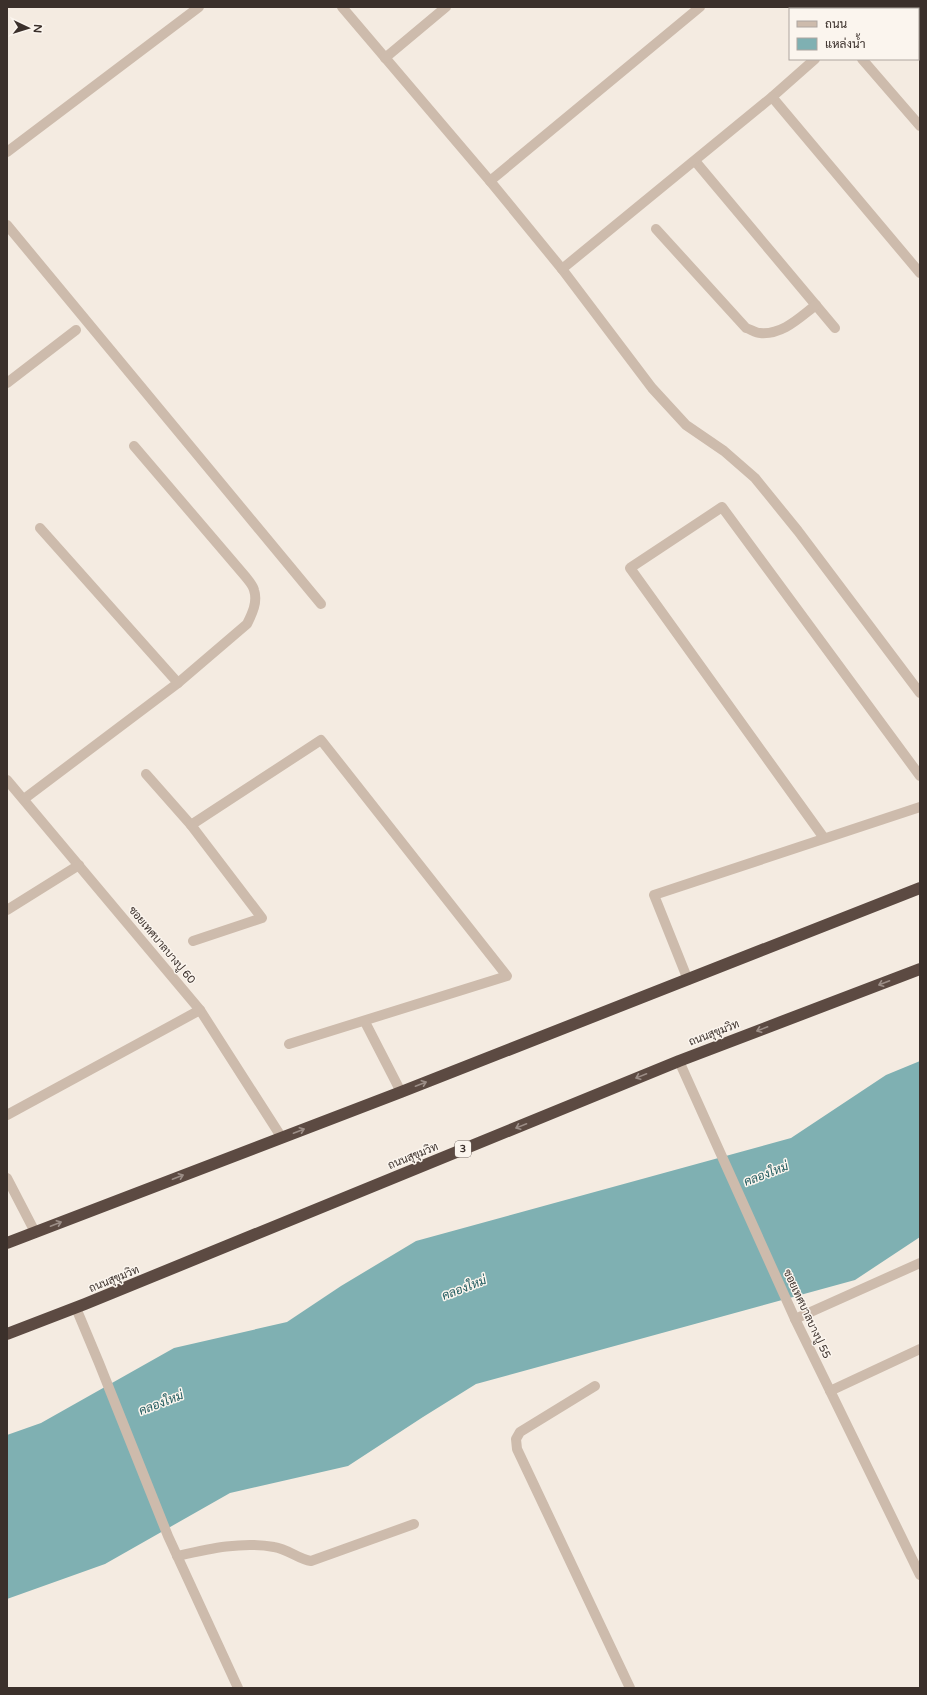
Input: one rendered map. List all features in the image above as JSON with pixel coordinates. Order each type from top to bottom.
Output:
[{"type":"highway","points":[[7,1243],[401,1092],[920,888]]},
{"type":"highway","name":"ถนนสุขุมวิท","points":[[7,1334],[76,1308],[679,1061],[920,969]]},
{"type":"street","points":[[7,152],[199,7]]},
{"type":"street","points":[[342,7],[490,181],[562,269],[652,388],[686,425],[724,451],[755,478],[798,531],[920,693]]},
{"type":"street","points":[[385,58],[446,7]]},
{"type":"street","points":[[490,181],[700,7]]},
{"type":"street","points":[[562,269],[695,161],[814,60]]},
{"type":"street","points":[[863,60],[920,126]]},
{"type":"street","points":[[772,97],[920,273]]},
{"type":"street","points":[[695,161],[835,328]]},
{"type":"street","points":[[7,225],[321,604]]},
{"type":"street","points":[[656,229],[746,328],[760,334],[778,332],[789,326],[816,305]]},
{"type":"street","points":[[7,383],[76,330]]},
{"type":"street","points":[[24,799],[178,683],[247,624],[253,613],[255,603],[254,589],[245,576],[134,446]]},
{"type":"street","points":[[824,838],[630,568],[722,507],[920,776]]},
{"type":"street","points":[[40,528],[178,683]]},
{"type":"street","points":[[191,825],[321,740],[507,976],[365,1022],[289,1044]]},
{"type":"street","points":[[146,774],[191,825],[262,918],[193,941]]},
{"type":"street","name":"ซอยเทศบาลบางปู 60","points":[[8,784],[24,799],[200,1010],[282,1138]]},
{"type":"street","points":[[688,980],[654,895],[920,807]]},
{"type":"street","points":[[7,910],[80,865]]},
{"type":"street","points":[[7,1115],[200,1010]]},
{"type":"street","points":[[365,1022],[401,1092]]},
{"type":"street","name":"ซอยเทศบาลบางปู 55","points":[[679,1061],[793,1315],[920,1575]]},
{"type":"street","points":[[7,1178],[35,1232]]},
{"type":"street","points":[[793,1315],[920,1263]]},
{"type":"street","points":[[76,1308],[168,1536],[238,1688]]},
{"type":"street","points":[[830,1391],[920,1349]]},
{"type":"street","points":[[595,1386],[520,1432],[516,1439],[517,1449],[630,1688]]},
{"type":"street","points":[[177,1556],[213,1548],[254,1546],[274,1547],[289,1552],[301,1559],[311,1561],[414,1524]]},
{"type":"water","name":"คลองใหม่","points":[[920,1061],[920,1237],[855,1280],[476,1384],[348,1466],[230,1493],[105,1564],[7,1599],[7,1435],[41,1423],[174,1348],[287,1322],[341,1286],[416,1241],[791,1138],[886,1075]]}]
